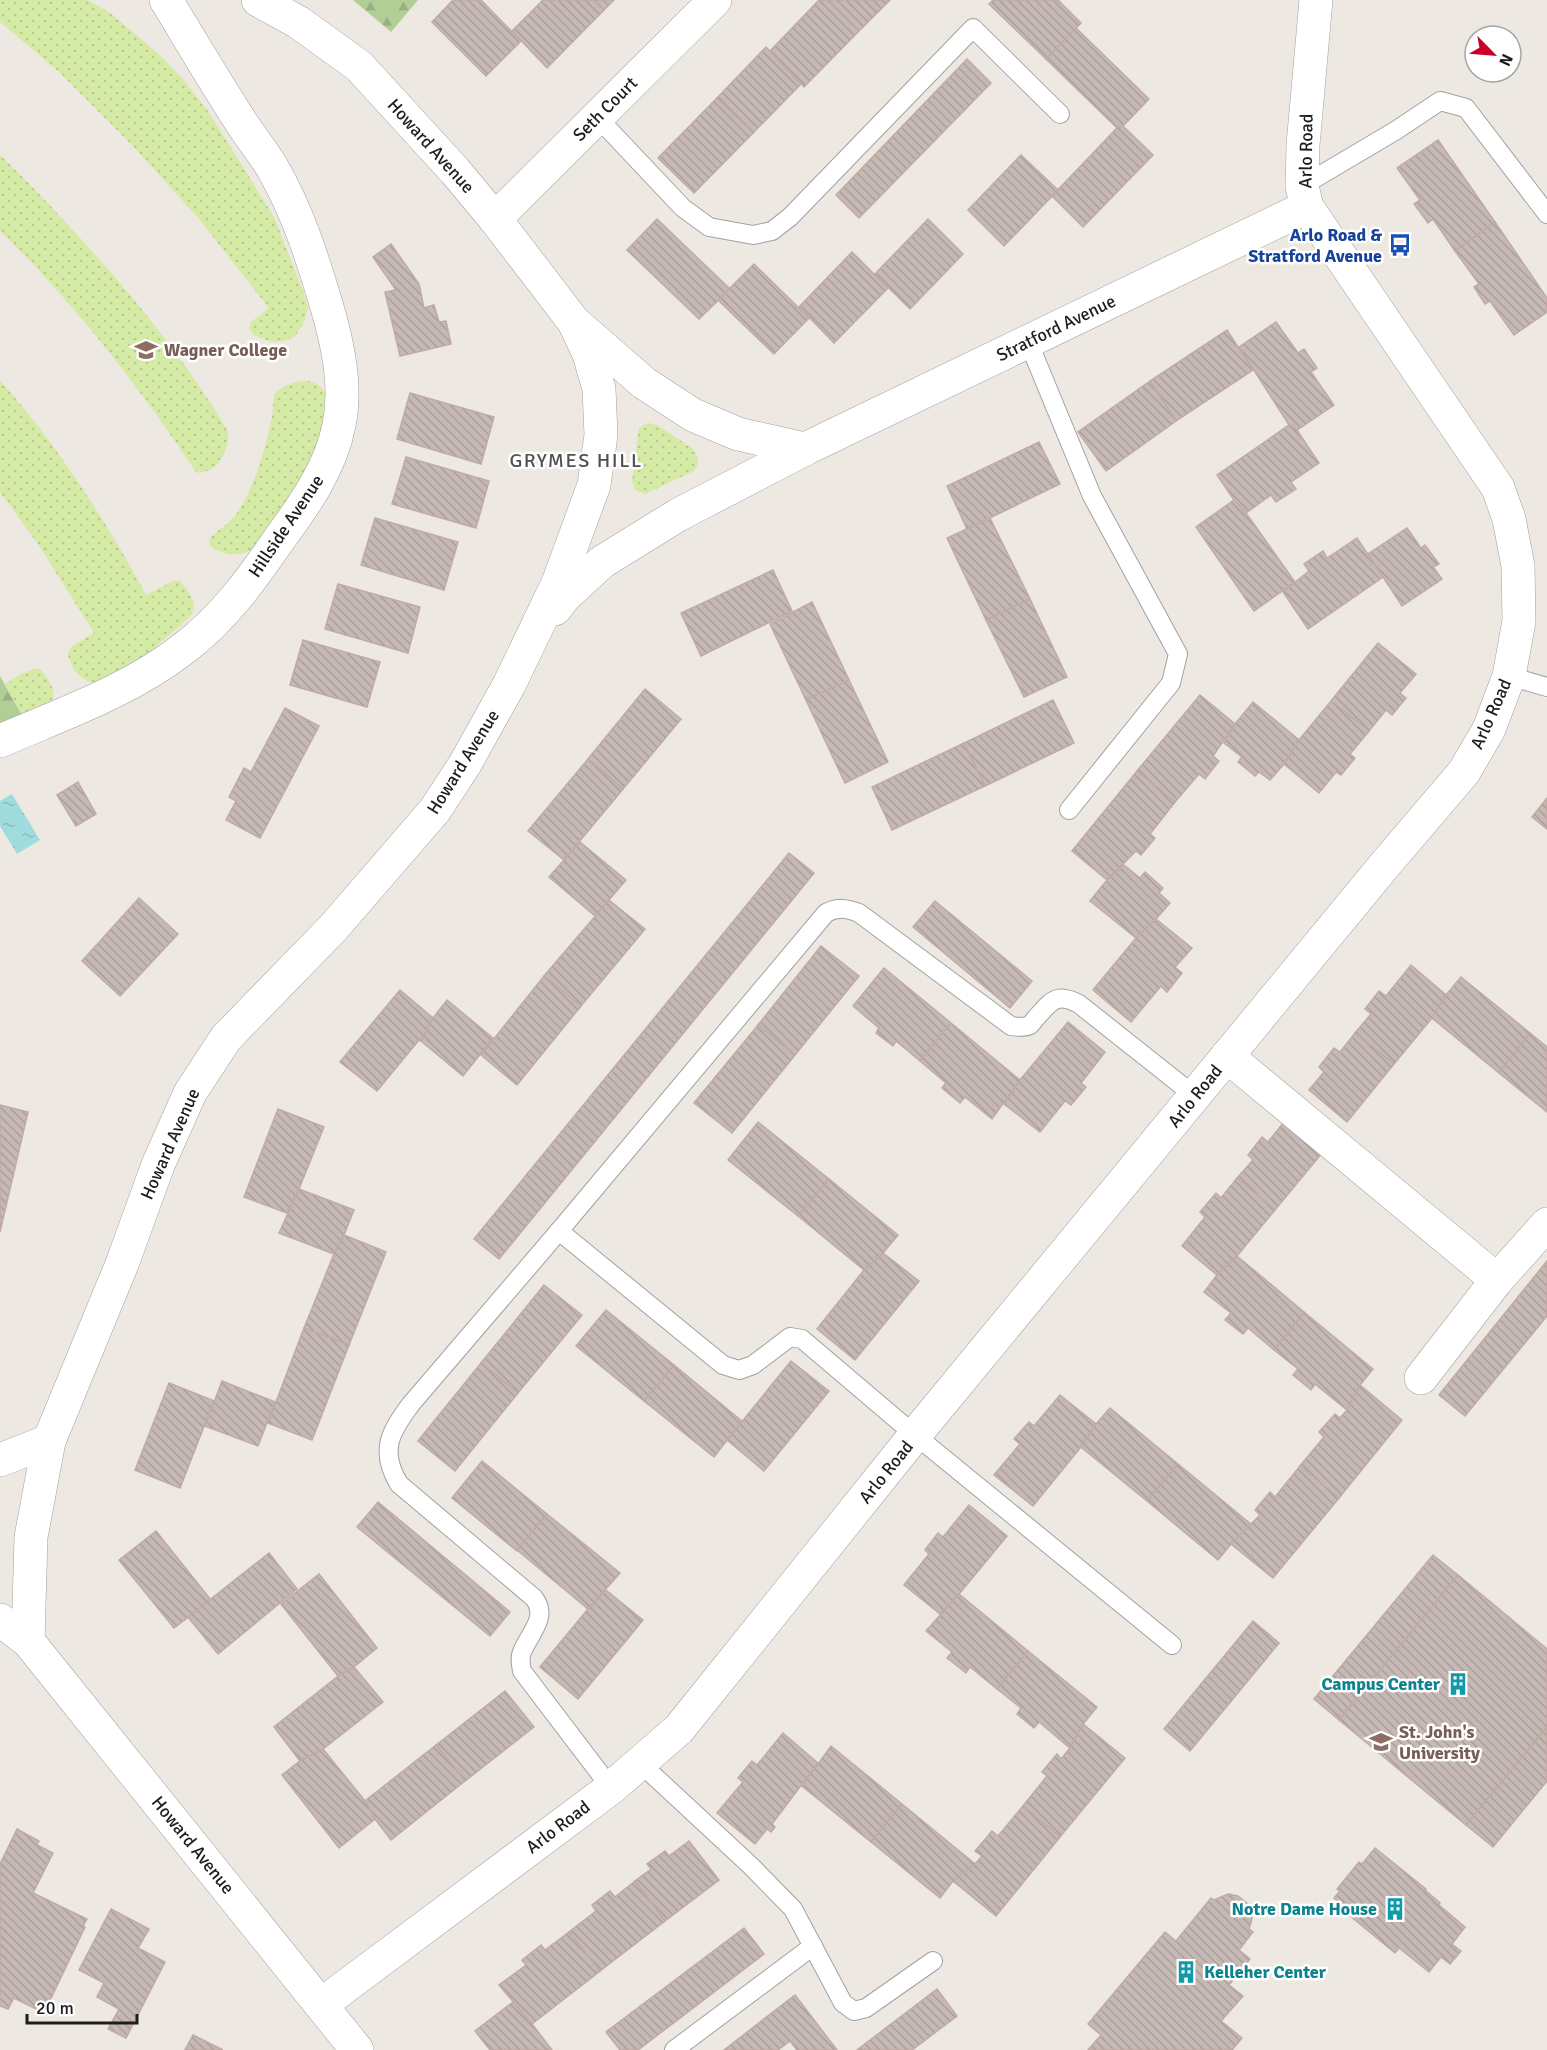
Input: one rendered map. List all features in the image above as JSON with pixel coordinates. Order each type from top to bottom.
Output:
[{"type":"street","name":"Hillside Avenue","points":[[0,741],[136,681],[183,649],[224,612],[300,511],[327,464],[339,425],[342,385],[338,352],[317,274],[300,225],[274,170],[241,123],[166,0]]},
{"type":"street","name":"Howard Avenue","points":[[258,0],[298,22],[359,66],[455,171],[574,322],[644,384],[693,415],[738,434],[805,449]]},
{"type":"street","name":"Seth Court","points":[[495,219],[715,0]]},
{"type":"street","name":"Arlo Road","points":[[322,2004],[611,1788],[679,1729],[915,1435],[1464,772],[1489,729],[1509,676],[1519,621],[1518,566],[1509,519],[1498,488],[1304,196],[1303,145],[1316,0]]},
{"type":"street","name":"Stratford Avenue","points":[[805,449],[1028,341],[1304,196]]},
{"type":"street","name":"Howard Avenue","points":[[28,1641],[31,1537],[49,1441],[122,1264],[158,1165],[190,1093],[226,1038],[333,928],[435,810],[465,764],[509,685],[558,583],[594,485],[601,435],[599,389],[589,354],[574,322]]},
{"type":"street","name":"Howard Avenue","points":[[532,636],[566,596],[602,562],[678,515],[805,449]]},
{"type":"street","points":[[1227,1056],[1497,1280]]},
{"type":"street","points":[[1420,1378],[1497,1280],[1547,1224]]},
{"type":"street","points":[[0,1460],[49,1441]]},
{"type":"street","name":"Howard Avenue","points":[[0,1620],[28,1641],[357,2050]]},
{"type":"lane","points":[[597,117],[683,208],[709,227],[753,235],[772,231],[790,217],[973,28],[1060,114]]},
{"type":"lane","points":[[1304,196],[1440,101],[1466,108],[1547,214]]},
{"type":"lane","points":[[1028,341],[1092,496],[1178,654],[1171,683],[1069,810]]},
{"type":"lane","points":[[1509,676],[1547,687]]},
{"type":"lane","points":[[611,1788],[522,1671],[520,1660],[522,1651],[537,1624],[540,1614],[539,1604],[399,1484],[391,1470],[388,1443],[396,1424],[411,1404],[826,913],[834,909],[845,908],[858,913],[1011,1026],[1030,1025],[1051,1001],[1059,998],[1079,1004],[1194,1096]]},
{"type":"lane","points":[[559,1231],[723,1365],[739,1370],[753,1365],[790,1337],[802,1339],[1172,1646]]},
{"type":"lane","points":[[640,1763],[751,1866],[793,1909],[843,2003],[855,2011],[866,2008],[933,1961]]},
{"type":"lane","points":[[674,2050],[813,1946]]},
{"type":"green space","points":[[0,0],[88,0],[109,12],[160,55],[182,78],[208,111],[274,217],[308,308],[303,325],[295,336],[276,342],[254,335],[249,328],[251,322],[269,308],[199,219],[131,144],[59,72],[0,22]]},
{"type":"green space","points":[[353,0],[418,0],[391,32]]},
{"type":"green space","points":[[0,155],[51,206],[120,284],[195,380],[228,431],[225,451],[213,468],[204,472],[196,472],[128,377],[80,316],[0,231]]},
{"type":"green space","points":[[0,380],[41,430],[79,483],[114,538],[146,595],[173,581],[180,581],[194,604],[189,618],[141,659],[99,683],[89,682],[80,676],[74,670],[68,656],[69,650],[74,645],[94,633],[40,547],[0,492]]},
{"type":"green space","points":[[301,381],[315,383],[326,393],[324,420],[317,448],[306,475],[252,549],[236,554],[215,549],[210,546],[209,539],[236,515],[255,478],[270,428],[275,393],[286,385]]},
{"type":"green space","points":[[647,423],[657,425],[692,448],[698,460],[692,472],[645,494],[635,490],[632,481],[639,428]]},
{"type":"green space","points":[[38,668],[49,681],[53,696],[48,706],[24,719],[5,684],[21,674]]},
{"type":"green space","points":[[0,676],[24,719],[0,728]]},
{"type":"water","points":[[12,794],[40,840],[17,854],[0,826],[0,801]]},
{"type":"building","points":[[453,0],[481,0],[521,41],[486,76],[432,22]]},
{"type":"building","points":[[543,0],[594,0],[604,10],[547,68],[512,31]]},
{"type":"building","points":[[594,0],[614,0],[604,10]]},
{"type":"building","points":[[819,0],[827,0],[859,31],[804,87],[770,51]]},
{"type":"building","points":[[827,0],[890,0],[859,31]]},
{"type":"building","points":[[993,0],[1058,0],[1081,23],[1046,59],[989,4]]},
{"type":"building","points":[[1076,28],[1149,99],[1123,126],[1117,128],[1046,59]]},
{"type":"building","points":[[766,47],[801,84],[753,133],[717,98]]},
{"type":"building","points":[[967,59],[991,83],[859,218],[836,195]]},
{"type":"building","points":[[717,98],[753,133],[694,193],[658,158]]},
{"type":"building","points":[[1123,126],[1153,155],[1083,227],[1052,196],[1117,128]]},
{"type":"building","points":[[1438,140],[1495,222],[1455,251],[1433,219],[1428,223],[1414,204],[1420,200],[1397,168]]},
{"type":"building","points":[[1021,155],[1058,190],[1004,246],[968,210]]},
{"type":"building","points":[[657,219],[730,289],[699,319],[627,250]]},
{"type":"building","points":[[928,219],[963,254],[910,309],[875,274]]},
{"type":"building","points":[[1495,222],[1547,298],[1547,312],[1514,335],[1490,301],[1485,304],[1474,287],[1479,284],[1455,251]]},
{"type":"building","points":[[391,244],[419,284],[424,308],[434,305],[439,322],[446,321],[451,344],[400,356],[385,292],[396,290],[373,257]]},
{"type":"building","points":[[852,252],[888,288],[834,343],[799,307]]},
{"type":"building","points":[[754,264],[809,318],[774,354],[718,300]]},
{"type":"building","points":[[1276,322],[1298,353],[1304,349],[1317,368],[1311,372],[1334,405],[1297,430],[1289,425],[1239,347]]},
{"type":"building","points":[[1227,330],[1253,370],[1176,421],[1150,381]]},
{"type":"building","points":[[1150,381],[1176,421],[1106,471],[1078,432]]},
{"type":"building","points":[[410,393],[494,417],[481,464],[397,439]]},
{"type":"building","points":[[1289,425],[1297,430],[1319,463],[1291,482],[1296,489],[1276,502],[1271,495],[1246,513],[1217,475]]},
{"type":"building","points":[[1039,442],[1060,484],[967,529],[947,486]]},
{"type":"building","points":[[406,457],[489,481],[476,528],[392,504]]},
{"type":"building","points":[[1234,500],[1246,513],[1295,582],[1254,611],[1196,527]]},
{"type":"building","points":[[375,518],[458,542],[444,590],[361,565]]},
{"type":"building","points":[[990,518],[1030,599],[986,620],[947,538]]},
{"type":"building","points":[[1407,528],[1421,548],[1425,545],[1439,564],[1433,567],[1442,579],[1402,606],[1368,554]]},
{"type":"building","points":[[1357,538],[1383,577],[1308,629],[1283,592],[1309,571],[1304,564],[1323,551],[1327,558]]},
{"type":"building","points":[[773,570],[792,611],[701,656],[681,613]]},
{"type":"building","points":[[338,584],[420,607],[408,653],[325,629]]},
{"type":"building","points":[[1030,599],[1067,677],[1024,697],[986,620]]},
{"type":"building","points":[[812,602],[849,680],[806,700],[770,624]]},
{"type":"building","points":[[303,640],[380,662],[367,707],[290,685]]},
{"type":"building","points":[[1378,643],[1416,674],[1400,693],[1406,698],[1392,715],[1386,710],[1369,731],[1331,701]]},
{"type":"building","points":[[849,680],[888,762],[845,783],[806,700]]},
{"type":"building","points":[[645,689],[681,719],[623,789],[588,759]]},
{"type":"building","points":[[1200,695],[1235,724],[1213,756],[1219,761],[1205,779],[1199,774],[1175,802],[1137,771]]},
{"type":"building","points":[[1053,700],[1074,743],[985,786],[964,743]]},
{"type":"building","points":[[1331,701],[1369,731],[1350,754],[1355,758],[1341,775],[1336,772],[1319,793],[1284,764],[1299,740]]},
{"type":"building","points":[[1253,702],[1299,740],[1284,764],[1270,780],[1259,772],[1255,776],[1238,762],[1242,757],[1224,743],[1235,724]]},
{"type":"building","points":[[285,708],[319,726],[260,838],[226,820],[236,801],[229,797],[244,768],[251,772]]},
{"type":"building","points":[[964,743],[985,786],[892,830],[872,787]]},
{"type":"building","points":[[588,759],[623,789],[564,860],[528,831]]},
{"type":"building","points":[[1137,771],[1175,802],[1150,834],[1155,838],[1141,855],[1136,851],[1107,880],[1072,851]]},
{"type":"building","points":[[78,782],[96,814],[76,826],[57,795]]},
{"type":"building","points":[[1547,798],[1547,829],[1532,817]]},
{"type":"building","points":[[580,842],[626,880],[595,916],[549,877]]},
{"type":"building","points":[[789,853],[814,873],[499,1259],[474,1239]]},
{"type":"building","points":[[1124,865],[1140,878],[1145,872],[1163,888],[1159,893],[1170,903],[1136,938],[1090,901],[1107,880]]},
{"type":"building","points":[[139,898],[178,934],[120,996],[82,961]]},
{"type":"building","points":[[609,900],[645,929],[581,1006],[544,976]]},
{"type":"building","points":[[935,901],[1032,981],[1010,1008],[913,927]]},
{"type":"building","points":[[1156,919],[1192,948],[1175,967],[1182,973],[1167,992],[1161,986],[1131,1022],[1093,990],[1136,938]]},
{"type":"building","points":[[821,946],[859,976],[795,1055],[758,1025]]},
{"type":"building","points":[[1411,965],[1446,995],[1432,1018],[1394,1064],[1355,1033],[1371,1014],[1365,1009],[1379,991],[1386,996]]},
{"type":"building","points":[[884,968],[951,1023],[920,1061],[896,1041],[893,1046],[876,1033],[879,1028],[853,1006]]},
{"type":"building","points":[[544,976],[581,1006],[517,1085],[481,1055]]},
{"type":"building","points":[[1461,977],[1530,1033],[1499,1073],[1432,1018],[1446,995]]},
{"type":"building","points":[[400,990],[433,1018],[421,1041],[419,1040],[377,1091],[340,1062]]},
{"type":"building","points":[[447,1000],[493,1038],[463,1076],[421,1041],[433,1018]]},
{"type":"building","points":[[1068,1022],[1105,1052],[1081,1083],[1086,1087],[1071,1105],[1065,1101],[1040,1132],[1004,1104],[1020,1080]]},
{"type":"building","points":[[951,1023],[1020,1080],[992,1119],[965,1097],[960,1103],[942,1088],[946,1083],[920,1061]]},
{"type":"building","points":[[758,1025],[795,1055],[732,1133],[694,1103]]},
{"type":"building","points":[[1355,1033],[1394,1064],[1347,1122],[1309,1090],[1324,1072],[1319,1067],[1334,1048],[1340,1052]]},
{"type":"building","points":[[1530,1033],[1547,1047],[1547,1112],[1499,1073]]},
{"type":"building","points":[[0,1105],[28,1112],[0,1232]]},
{"type":"building","points":[[278,1109],[324,1127],[287,1213],[244,1197]]},
{"type":"building","points":[[758,1122],[829,1179],[798,1216],[728,1160]]},
{"type":"building","points":[[1284,1122],[1322,1153],[1275,1210],[1237,1178],[1253,1160],[1248,1155],[1262,1137],[1268,1142]]},
{"type":"building","points":[[1237,1178],[1275,1210],[1237,1256],[1217,1275],[1182,1246],[1205,1217],[1200,1212],[1216,1193],[1221,1198]]},
{"type":"building","points":[[829,1179],[898,1235],[864,1270],[798,1216]]},
{"type":"building","points":[[299,1189],[354,1210],[334,1254],[279,1233]]},
{"type":"building","points":[[344,1235],[386,1252],[349,1345],[304,1328]]},
{"type":"building","points":[[883,1253],[919,1281],[855,1360],[817,1329],[864,1270]]},
{"type":"building","points":[[1237,1256],[1304,1312],[1274,1350],[1248,1328],[1243,1334],[1225,1320],[1231,1313],[1204,1292],[1217,1275]]},
{"type":"building","points":[[1547,1261],[1547,1316],[1465,1416],[1439,1395]]},
{"type":"building","points":[[544,1285],[582,1315],[518,1393],[481,1363]]},
{"type":"building","points":[[606,1310],[674,1365],[644,1401],[576,1346]]},
{"type":"building","points":[[1304,1312],[1373,1369],[1360,1385],[1347,1410],[1315,1384],[1311,1390],[1293,1375],[1298,1369],[1274,1350]]},
{"type":"building","points":[[304,1328],[349,1345],[312,1440],[268,1423]]},
{"type":"building","points":[[791,1361],[829,1391],[764,1471],[727,1440]]},
{"type":"building","points":[[481,1363],[518,1393],[455,1471],[418,1441]]},
{"type":"building","points":[[674,1365],[742,1421],[714,1457],[644,1401]]},
{"type":"building","points":[[222,1381],[275,1402],[258,1446],[205,1426]]},
{"type":"building","points":[[169,1383],[214,1401],[180,1488],[135,1470]]},
{"type":"building","points":[[1360,1385],[1402,1420],[1339,1498],[1300,1466],[1324,1437],[1319,1432],[1335,1414],[1340,1418],[1347,1410]]},
{"type":"building","points":[[1060,1395],[1096,1424],[1081,1447],[1033,1506],[994,1475],[1020,1444],[1014,1439],[1029,1422],[1034,1426]]},
{"type":"building","points":[[1110,1408],[1178,1464],[1147,1501],[1081,1447]]},
{"type":"building","points":[[482,1461],[547,1514],[517,1551],[452,1498]]},
{"type":"building","points":[[1178,1464],[1252,1525],[1231,1544],[1218,1560],[1147,1501]]},
{"type":"building","points":[[1300,1466],[1339,1498],[1273,1578],[1231,1544],[1260,1515],[1255,1510],[1270,1492],[1275,1497]]},
{"type":"building","points":[[378,1502],[510,1612],[490,1636],[357,1527]]},
{"type":"building","points":[[969,1505],[1007,1536],[940,1614],[904,1585],[929,1554],[925,1550],[938,1533],[943,1537]]},
{"type":"building","points":[[547,1514],[620,1573],[588,1609],[517,1550]]},
{"type":"building","points":[[156,1531],[211,1600],[174,1628],[119,1560]]},
{"type":"building","points":[[269,1553],[297,1589],[218,1654],[188,1617]]},
{"type":"building","points":[[1433,1555],[1458,1575],[1339,1720],[1314,1699]]},
{"type":"building","points":[[319,1574],[377,1648],[354,1667],[338,1676],[281,1604]]},
{"type":"building","name":"Campus Center","points":[[1458,1575],[1547,1649],[1547,1727],[1466,1825],[1339,1720]]},
{"type":"building","points":[[606,1590],[643,1620],[578,1699],[540,1667]]},
{"type":"building","points":[[959,1594],[1028,1651],[997,1689],[970,1667],[966,1673],[947,1658],[952,1652],[926,1631]]},
{"type":"building","points":[[1253,1621],[1279,1643],[1190,1751],[1164,1729]]},
{"type":"building","points":[[1028,1651],[1097,1707],[1083,1724],[1070,1748],[1039,1722],[1034,1728],[1017,1714],[1021,1708],[997,1689]]},
{"type":"building","points":[[354,1667],[383,1702],[323,1749],[300,1761],[274,1727],[338,1676]]},
{"type":"building","points":[[505,1691],[534,1727],[465,1781],[436,1745]]},
{"type":"building","points":[[1083,1724],[1125,1758],[1060,1837],[1023,1806],[1047,1776],[1042,1772],[1057,1754],[1061,1759]]},
{"type":"building","points":[[1547,1727],[1547,1781],[1493,1847],[1466,1825]]},
{"type":"building","points":[[783,1733],[818,1763],[772,1824],[775,1827],[771,1832],[767,1829],[755,1844],[717,1813],[743,1782],[738,1778],[752,1761],[757,1765]]},
{"type":"building","points":[[436,1745],[465,1781],[391,1840],[365,1801]]},
{"type":"building","points":[[831,1746],[902,1804],[871,1842],[802,1786]]},
{"type":"building","points":[[323,1749],[365,1801],[375,1819],[339,1848],[282,1775],[300,1761]]},
{"type":"building","points":[[902,1804],[975,1864],[953,1881],[940,1898],[871,1842]]},
{"type":"building","points":[[1023,1806],[1060,1837],[996,1916],[953,1881],[982,1856],[975,1851],[992,1831],[998,1836]]},
{"type":"building","points":[[17,1829],[39,1841],[37,1845],[53,1853],[33,1893],[87,1919],[44,2013],[14,1998],[8,2009],[0,2006],[0,1864]]},
{"type":"building","points":[[689,1841],[719,1880],[665,1921],[635,1881],[651,1869],[647,1864],[665,1851],[669,1856]]},
{"type":"building","name":"Notre Dame House","points":[[1375,1848],[1426,1889],[1440,1903],[1439,1905],[1465,1927],[1452,1944],[1461,1951],[1450,1964],[1441,1957],[1429,1972],[1399,1948],[1395,1953],[1349,1915],[1352,1913],[1334,1898],[1340,1891],[1337,1889],[1359,1862],[1362,1864]]},
{"type":"building","points":[[635,1881],[665,1921],[600,1971],[569,1932],[596,1911],[592,1905],[610,1891],[615,1897]]},
{"type":"building","name":"Kelleher Center","points":[[1228,1894],[1238,1896],[1249,1905],[1252,1919],[1249,1929],[1253,1932],[1239,1950],[1250,1959],[1229,1985],[1243,1996],[1221,2021],[1242,2038],[1232,2050],[1088,2050],[1101,2035],[1088,2024],[1165,1932],[1176,1941],[1211,1898],[1214,1900]]},
{"type":"building","points":[[111,1909],[149,1929],[138,1948],[165,1962],[126,2038],[108,2029],[119,2009],[97,1997],[104,1983],[79,1970]]},
{"type":"building","points":[[744,1928],[764,1954],[638,2050],[620,2050],[606,2032]]},
{"type":"building","points":[[569,1932],[600,1971],[532,2024],[499,1985],[526,1965],[522,1960],[541,1945],[545,1950]]},
{"type":"building","points":[[937,1989],[957,2016],[912,2050],[857,2050]]},
{"type":"building","points":[[795,1995],[837,2050],[797,2050],[790,2041],[778,2050],[724,2050]]},
{"type":"building","points":[[513,2002],[552,2050],[490,2050],[475,2031]]},
{"type":"building","points":[[193,2035],[223,2050],[185,2050]]},
{"type":"place","name":"Arlo Road & Stratford Avenue","points":[[1400,245]]},
{"type":"place","name":"Wagner College","points":[[146,350]]},
{"type":"place","name":"Campus Center","points":[[1458,1684]]},
{"type":"place","name":"St. John's University","points":[[1381,1742]]},
{"type":"place","name":"Notre Dame House","points":[[1395,1909]]},
{"type":"place","name":"Kelleher Center","points":[[1186,1972]]},
{"type":"district","name":"GRYMES HILL","points":[[576,460]]}]
